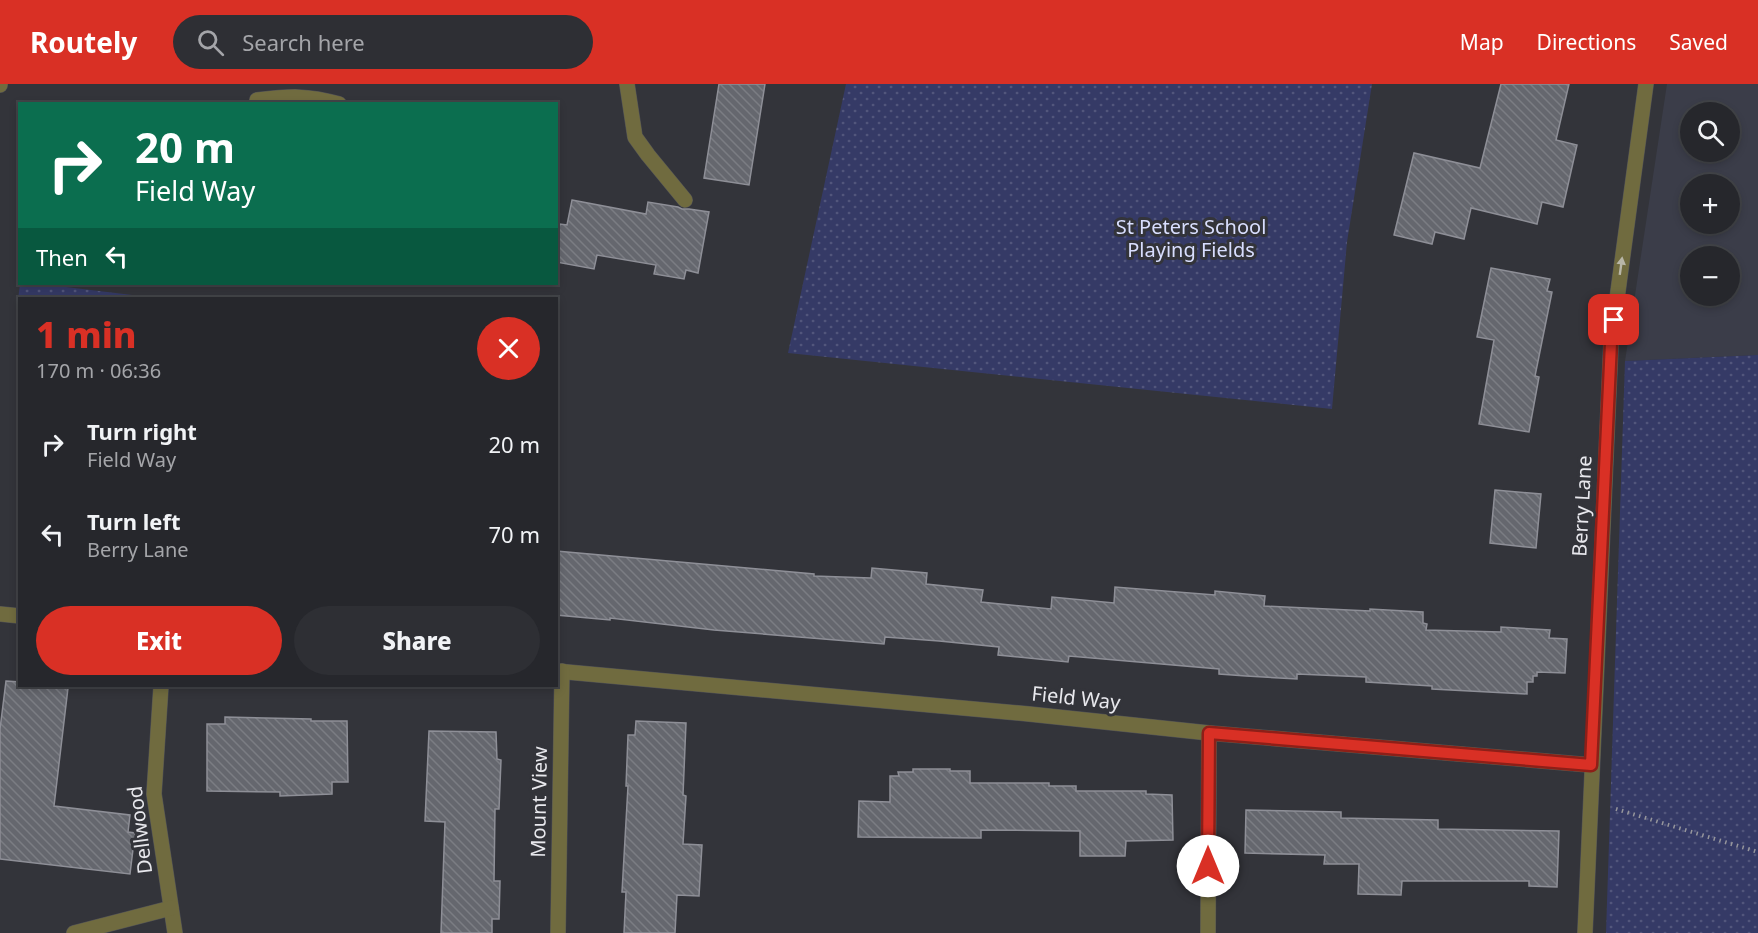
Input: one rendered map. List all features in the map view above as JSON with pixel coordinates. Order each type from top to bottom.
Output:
[{"type":"street","points":[[627,84],[635,137],[685,200]]},
{"type":"street","name":"Berry Lane","points":[[1585,933],[1589,801],[1611,343],[1646,84]]},
{"type":"street","points":[[257,100],[318,91],[336,102]]},
{"type":"street","points":[[0,614],[18,616]]},
{"type":"street","name":"Field Way","points":[[559,671],[1029,714],[1209,733],[1591,765]]},
{"type":"street","name":"Mount View","points":[[558,933],[559,671]]},
{"type":"street","name":"Dellwood","points":[[161,687],[154,794],[176,933]]},
{"type":"street","points":[[1208,933],[1209,733]]},
{"type":"street","points":[[74,933],[171,908]]},
{"type":"path","points":[[1589,801],[1758,852]]},
{"type":"shaded area","points":[[1667,84],[1758,84],[1758,355],[1625,361]]},
{"type":"green space","name":"St Peters School Playing Fields","points":[[846,84],[1372,84],[1347,242],[1332,409],[788,353]]},
{"type":"green space","points":[[20,285],[49,285],[149,297],[18,297]]},
{"type":"green space","points":[[18,300],[18,415],[16,316]]},
{"type":"green space","points":[[1758,355],[1758,933],[1606,933],[1625,361]]},
{"type":"green space","points":[[18,415],[18,573],[17,573]]},
{"type":"building","points":[[719,84],[765,84],[749,185],[704,178]]},
{"type":"building","points":[[1501,84],[1569,84],[1556,140],[1577,145],[1563,207],[1542,202],[1537,224],[1471,208],[1464,239],[1435,232],[1432,244],[1394,235],[1414,153],[1480,168]]},
{"type":"building","points":[[572,200],[646,214],[648,202],[709,212],[698,273],[686,270],[684,279],[654,274],[656,265],[597,255],[594,269],[558,262],[558,232],[560,224],[567,225]]},
{"type":"building","points":[[1491,268],[1550,279],[1547,291],[1552,292],[1535,376],[1539,377],[1529,432],[1479,424],[1494,340],[1477,337]]},
{"type":"building","points":[[1495,490],[1541,494],[1536,548],[1490,543]]},
{"type":"building","points":[[558,551],[814,574],[814,576],[871,578],[872,568],[927,573],[926,584],[983,590],[981,602],[1051,609],[1052,597],[1114,603],[1115,587],[1215,595],[1215,591],[1265,596],[1264,606],[1423,612],[1423,623],[1427,624],[1426,630],[1501,632],[1501,627],[1550,630],[1549,638],[1567,639],[1565,673],[1537,672],[1537,676],[1533,676],[1533,682],[1527,682],[1527,694],[1432,689],[1432,686],[1366,682],[1366,677],[1297,674],[1297,679],[1219,674],[1219,669],[1069,656],[1068,662],[998,655],[999,647],[939,641],[885,637],[884,644],[714,630],[610,618],[610,620],[558,615]]},
{"type":"building","points":[[6,681],[18,682],[18,687],[68,688],[54,806],[130,815],[128,832],[135,833],[130,874],[0,859],[0,729]]},
{"type":"building","points":[[225,717],[347,721],[348,782],[332,782],[332,794],[280,796],[280,792],[207,791],[207,724],[225,724]]},
{"type":"building","points":[[636,721],[686,723],[683,795],[686,796],[683,844],[702,845],[699,896],[677,895],[675,933],[624,933],[626,892],[622,892],[628,786],[626,786],[628,735],[635,735]]},
{"type":"building","points":[[429,731],[496,732],[497,759],[501,760],[499,809],[495,809],[494,881],[500,881],[499,919],[492,919],[492,933],[441,933],[445,822],[425,821]]},
{"type":"building","points":[[913,769],[970,771],[970,783],[1049,783],[1049,786],[1076,786],[1076,791],[1146,791],[1146,794],[1172,795],[1173,840],[1126,841],[1125,856],[1080,856],[1080,831],[981,830],[981,838],[858,837],[859,801],[890,802],[890,776],[899,776],[898,772],[913,772]]},
{"type":"building","points":[[1246,810],[1341,812],[1341,818],[1438,820],[1438,829],[1559,831],[1557,887],[1529,886],[1529,881],[1402,881],[1401,895],[1358,894],[1359,864],[1324,864],[1325,855],[1245,853]]},
{"type":"route","points":[[1208,866],[1209,733],[1591,765],[1611,343],[1614,320]]}]
